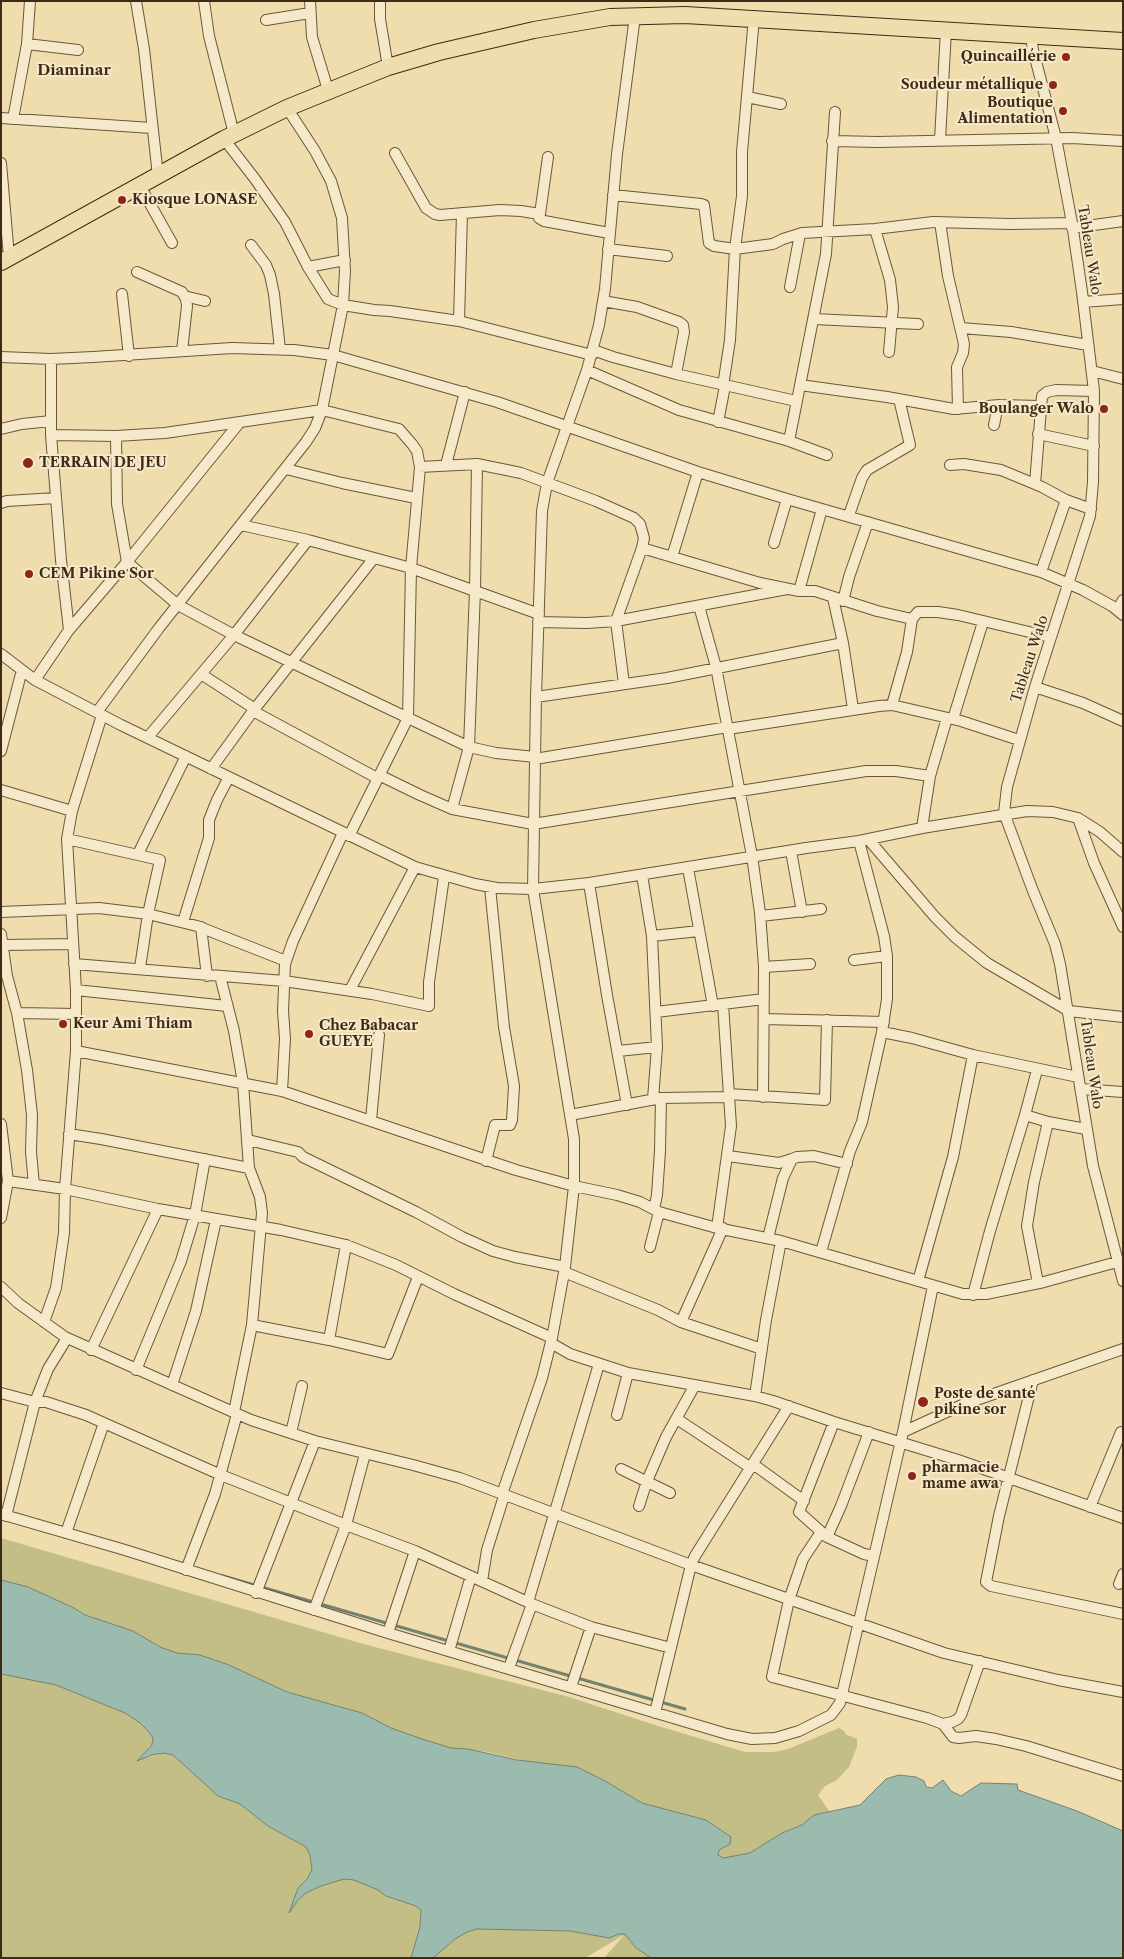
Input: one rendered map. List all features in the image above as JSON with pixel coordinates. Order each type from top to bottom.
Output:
[{"type":"highway","points":[[5,259],[229,137],[328,90],[439,52],[534,30],[583,21],[635,16],[685,15],[1123,41]]},
{"type":"street","points":[[12,119],[27,44],[30,1]]},
{"type":"street","points":[[136,1],[144,49],[158,176]]},
{"type":"street","points":[[204,1],[229,137],[285,222],[328,299],[343,305],[459,321],[796,402]]},
{"type":"street","points":[[310,1],[312,37],[328,90]]},
{"type":"street","points":[[380,1],[380,19],[388,68]]},
{"type":"street","points":[[266,20],[310,13]]},
{"type":"street","points":[[482,1581],[487,1550],[503,1495],[542,1378],[552,1340],[564,1269],[574,1186],[574,1139],[533,889],[536,697],[542,511],[547,484],[587,370],[603,302],[613,195],[635,16]]},
{"type":"street","points":[[718,422],[730,340],[735,249],[742,196],[742,152],[754,18]]},
{"type":"street","points":[[940,140],[946,30]]},
{"type":"street","name":"Tableau Walo","points":[[1031,36],[1056,138],[1072,225],[1094,391],[1094,446],[1091,509],[1085,536],[1035,687],[1004,798],[1004,814],[1055,944],[1069,1011],[1093,1166],[1123,1281]]},
{"type":"street","points":[[27,44],[78,50]]},
{"type":"street","points":[[747,98],[781,104]]},
{"type":"street","points":[[44,1322],[52,1302],[60,1267],[76,1051],[76,990],[66,839],[99,713],[178,604],[286,469],[315,428],[322,410],[343,305],[345,260],[342,218],[336,195],[315,151],[287,108]]},
{"type":"street","points":[[789,441],[814,319],[829,232],[834,112]]},
{"type":"street","points":[[1,118],[152,128]]},
{"type":"street","points":[[832,141],[878,142],[1056,138],[1095,138],[1123,141]]},
{"type":"street","points":[[395,153],[426,208],[440,215],[510,210],[540,214]]},
{"type":"street","points":[[548,157],[539,218],[541,220],[609,233]]},
{"type":"street","points":[[1,163],[5,259]]},
{"type":"street","points":[[140,186],[172,243]]},
{"type":"street","points":[[613,195],[704,205],[709,243],[714,246],[735,249],[773,244],[783,238],[800,234],[940,222],[1072,225],[1123,221]]},
{"type":"street","points":[[459,321],[462,213]]},
{"type":"street","points":[[940,222],[948,276],[964,344],[963,353],[957,367],[958,409]]},
{"type":"street","points":[[875,229],[890,280],[893,307],[889,352]]},
{"type":"street","points":[[790,287],[800,234]]},
{"type":"street","points":[[251,244],[266,265],[270,275],[280,349]]},
{"type":"street","points":[[608,249],[667,256]]},
{"type":"street","points":[[308,266],[345,260]]},
{"type":"street","points":[[137,272],[182,292],[187,306],[182,351]]},
{"type":"street","points":[[122,294],[129,356]]},
{"type":"street","points":[[184,296],[205,301]]},
{"type":"street","points":[[1083,302],[1123,299]]},
{"type":"street","points":[[603,302],[637,307],[683,325],[684,332],[676,374]]},
{"type":"street","points":[[814,319],[918,324]]},
{"type":"street","points":[[961,328],[1011,332],[1088,345]]},
{"type":"street","points":[[1,357],[51,359],[129,356],[232,348],[280,349],[333,355],[465,392],[568,425],[698,472],[1041,572],[1084,590],[1120,612],[1123,600]]},
{"type":"street","points":[[51,359],[51,436],[69,630]]},
{"type":"street","points":[[587,370],[607,377],[666,405],[718,422],[789,441],[827,455]]},
{"type":"street","points":[[1092,371],[1123,379]]},
{"type":"street","points":[[800,384],[958,409],[998,405],[1040,406]]},
{"type":"street","points":[[1035,484],[1042,396],[1047,392],[1066,389],[1094,391]]},
{"type":"street","points":[[446,465],[465,392]]},
{"type":"street","points":[[849,516],[862,478],[867,470],[914,443],[899,399]]},
{"type":"street","points":[[994,425],[998,405]]},
{"type":"street","points":[[51,436],[116,436],[165,433],[322,410],[399,429],[417,451],[420,467],[411,568],[408,718],[346,834],[293,941],[286,961],[282,1091]]},
{"type":"street","points":[[1,429],[22,424],[51,421]]},
{"type":"street","points":[[36,680],[69,630],[127,562],[240,422]]},
{"type":"street","points":[[1038,434],[1094,446]]},
{"type":"street","points":[[116,436],[118,504],[127,562],[178,604],[234,634],[468,747],[535,758],[853,709],[892,705],[950,718],[1020,740]]},
{"type":"street","points":[[420,467],[477,464],[521,473],[596,501],[634,518],[640,524],[642,548],[616,621],[624,684]]},
{"type":"street","points":[[452,808],[468,747],[475,590],[477,464]]},
{"type":"street","points":[[950,464],[994,468],[1091,509]]},
{"type":"street","points":[[286,469],[416,498]]},
{"type":"street","points":[[672,557],[698,472]]},
{"type":"street","points":[[1,503],[56,498]]},
{"type":"street","points":[[774,543],[788,499]]},
{"type":"street","points":[[1041,572],[1066,500]]},
{"type":"street","points":[[799,591],[822,509]]},
{"type":"street","points":[[853,709],[838,600],[849,577],[868,522]]},
{"type":"street","points":[[241,526],[308,540],[411,568],[475,590],[538,618],[587,624],[616,621],[787,589]]},
{"type":"street","points":[[148,737],[234,634],[308,540]]},
{"type":"street","points":[[642,548],[787,589],[815,591],[838,600],[912,619]]},
{"type":"street","points":[[211,769],[254,710],[374,558]]},
{"type":"street","points":[[698,606],[716,667],[752,856],[761,916],[764,966],[763,1098]]},
{"type":"street","points":[[892,705],[907,652],[912,619],[916,613],[923,611],[958,615],[1050,637]]},
{"type":"street","points":[[922,828],[930,776],[983,622]]},
{"type":"street","points":[[536,697],[667,678],[843,643]]},
{"type":"street","points":[[1,654],[36,680],[99,713],[415,867],[444,877],[490,887],[533,889],[589,883],[863,840],[1004,814],[1040,811],[1078,818],[1100,832],[1123,852]]},
{"type":"street","points":[[2,748],[22,670]]},
{"type":"street","points":[[201,674],[254,710],[378,776],[420,796],[452,808],[533,824],[866,771],[902,772],[930,776]]},
{"type":"street","points":[[1035,687],[1083,703],[1123,721]]},
{"type":"street","points":[[138,854],[186,756]]},
{"type":"street","points":[[183,922],[209,838],[210,820],[228,777]]},
{"type":"street","points":[[1,790],[72,811]]},
{"type":"street","points":[[1078,818],[1094,863],[1123,927]]},
{"type":"street","points":[[66,839],[160,860],[148,914],[140,968]]},
{"type":"street","points":[[863,840],[955,937],[987,963],[1069,1011],[1123,1017]]},
{"type":"street","points":[[821,1252],[846,1164],[862,1122],[883,1027],[887,987],[887,956],[863,840]]},
{"type":"street","points":[[791,851],[802,912]]},
{"type":"street","points":[[350,990],[415,867]]},
{"type":"street","points":[[681,1322],[720,1228],[731,1126],[718,1005],[699,931],[688,868]]},
{"type":"street","points":[[642,875],[652,936],[660,1160],[657,1211],[650,1246]]},
{"type":"street","points":[[74,964],[284,981],[350,990],[429,1006],[429,982],[444,877]]},
{"type":"street","points":[[589,883],[627,1106]]},
{"type":"street","points":[[486,1161],[495,1125],[510,1125],[512,1120],[514,1086],[504,1028],[490,887]]},
{"type":"street","points":[[1,912],[98,908],[148,914],[201,927],[286,961]]},
{"type":"street","points":[[761,916],[821,909]]},
{"type":"street","points":[[201,927],[207,976]]},
{"type":"street","points":[[652,936],[699,931]]},
{"type":"street","points":[[34,1185],[30,1094],[17,1013],[7,976],[2,940],[73,944]]},
{"type":"street","points":[[854,960],[887,956]]},
{"type":"street","points":[[764,966],[810,964]]},
{"type":"street","points":[[186,1570],[221,1475],[235,1413],[252,1325],[261,1226],[260,1197],[249,1168],[243,1083],[234,1031],[220,976]]},
{"type":"street","points":[[76,990],[227,1006]]},
{"type":"street","points":[[656,1012],[764,999]]},
{"type":"street","points":[[17,1013],[76,1014]]},
{"type":"street","points":[[764,1020],[827,1020],[883,1027],[912,1038],[973,1055],[1037,1070],[1072,1074],[1078,1077]]},
{"type":"street","points":[[570,1115],[657,1099],[729,1096],[824,1100],[827,1020]]},
{"type":"street","points":[[371,1120],[379,1035]]},
{"type":"street","points":[[618,1051],[657,1047]]},
{"type":"street","points":[[76,1051],[282,1091],[486,1161],[574,1186],[617,1194],[640,1202],[657,1211],[720,1228],[781,1241],[949,1291],[973,1295],[986,1294],[1120,1265]]},
{"type":"street","points":[[918,1281],[953,1157],[973,1055]]},
{"type":"street","points":[[973,1295],[990,1232],[1026,1116],[1037,1070]]},
{"type":"street","points":[[1081,1089],[1123,1092]]},
{"type":"street","points":[[1026,1116],[1086,1129]]},
{"type":"street","points":[[1038,1283],[1027,1226],[1034,1182],[1048,1122]]},
{"type":"street","points":[[1,1124],[8,1181],[1,1218]]},
{"type":"street","points":[[69,1134],[249,1168]]},
{"type":"street","points":[[248,1140],[298,1152],[462,1237],[493,1251],[564,1269],[681,1322],[762,1348]]},
{"type":"street","points":[[728,1156],[779,1163],[797,1157],[814,1156],[846,1164]]},
{"type":"street","points":[[136,1370],[172,1287],[195,1215],[205,1159]]},
{"type":"street","points":[[768,1238],[782,1178],[792,1159]]},
{"type":"street","points":[[8,1181],[65,1189],[216,1220],[261,1226],[346,1245],[371,1254],[552,1340],[570,1354],[628,1373],[755,1396],[869,1432],[902,1437],[1009,1479],[1123,1518]]},
{"type":"street","points":[[91,1350],[158,1209]]},
{"type":"street","points":[[172,1385],[196,1311],[216,1220]]},
{"type":"street","points":[[755,1396],[768,1303],[781,1241]]},
{"type":"street","points":[[329,1340],[346,1245]]},
{"type":"street","points":[[252,1325],[388,1354],[418,1277]]},
{"type":"street","points":[[67,1338],[48,1369],[35,1402],[4,1515],[66,1532],[388,1633],[727,1734],[752,1739],[775,1738],[799,1731],[831,1715],[837,1708],[842,1694],[902,1437],[933,1286]]},
{"type":"street","points":[[1,1287],[18,1304],[67,1338],[235,1413],[314,1441],[436,1470],[460,1478],[691,1565],[944,1653],[1058,1680],[1123,1692]]},
{"type":"street","points":[[902,1437],[962,1405],[1121,1352]]},
{"type":"street","points":[[509,1668],[530,1603],[553,1514],[599,1364]]},
{"type":"street","points":[[617,1415],[628,1373]]},
{"type":"street","points":[[1033,1380],[986,1577],[988,1584],[1123,1614]]},
{"type":"street","points":[[639,1506],[647,1481],[666,1437],[695,1385]]},
{"type":"street","points":[[291,1433],[302,1386]]},
{"type":"street","points":[[1,1394],[52,1404],[104,1422],[221,1475],[415,1551],[530,1603],[591,1626],[671,1648]]},
{"type":"street","points":[[655,1713],[691,1565],[696,1553],[789,1406]]},
{"type":"street","points":[[677,1418],[804,1501]]},
{"type":"street","points":[[66,1532],[104,1422]]},
{"type":"street","points":[[834,1422],[799,1512],[824,1535],[864,1554],[874,1556]]},
{"type":"street","points":[[869,1432],[841,1506],[824,1535],[805,1553],[789,1600],[772,1677],[842,1694],[943,1724],[952,1722],[961,1715],[980,1661]]},
{"type":"street","points":[[1090,1507],[1121,1432]]},
{"type":"street","points":[[256,1592],[314,1441]]},
{"type":"street","points":[[314,1610],[346,1525],[365,1454]]},
{"type":"street","points":[[621,1469],[670,1493]]},
{"type":"street","points":[[388,1633],[415,1551]]},
{"type":"street","points":[[1119,1584],[1123,1574]]},
{"type":"street","points":[[449,1650],[471,1576]]},
{"type":"street","points":[[571,1686],[591,1626]]},
{"type":"street","points":[[943,1724],[953,1737],[976,1736],[996,1739],[1026,1746],[1123,1776]]},
{"type":"shaded area","points":[[1,1538],[367,1645],[569,1697],[745,1752],[774,1752],[788,1749],[839,1728],[847,1735],[857,1739],[857,1747],[849,1767],[837,1780],[825,1786],[818,1795],[830,1812],[814,1815],[802,1825],[782,1833],[750,1853],[723,1858],[718,1855],[719,1849],[730,1844],[727,1834],[706,1820],[642,1803],[605,1781],[488,1752],[451,1748],[422,1739],[391,1728],[362,1713],[287,1692],[229,1665],[200,1655],[177,1653],[160,1647],[133,1631],[85,1615],[28,1587],[1,1580]]},
{"type":"shaded area","points":[[1,1580],[28,1587],[85,1615],[133,1631],[160,1647],[177,1653],[200,1655],[229,1665],[287,1692],[362,1713],[391,1728],[422,1739],[451,1748],[468,1749],[517,1760],[577,1767],[642,1803],[706,1820],[731,1837],[730,1844],[719,1850],[718,1855],[723,1858],[750,1853],[782,1833],[802,1825],[814,1815],[860,1805],[886,1779],[899,1775],[916,1777],[924,1781],[926,1787],[932,1788],[943,1780],[951,1791],[961,1796],[981,1783],[1017,1784],[1018,1790],[1077,1811],[1123,1831],[1123,1958],[651,1958],[635,1947],[625,1934],[609,1938],[570,1931],[477,1929],[455,1939],[433,1958],[411,1958],[420,1927],[421,1910],[416,1906],[386,1896],[378,1890],[354,1880],[344,1879],[306,1893],[298,1900],[289,1913],[298,1888],[307,1879],[312,1870],[310,1855],[306,1847],[268,1826],[240,1804],[218,1796],[173,1755],[164,1753],[152,1755],[137,1761],[152,1745],[153,1738],[140,1723],[125,1713],[56,1685],[1,1674]]},
{"type":"shaded area","points":[[1,1674],[56,1685],[125,1713],[140,1723],[150,1732],[153,1738],[152,1745],[138,1760],[164,1753],[173,1755],[218,1796],[240,1804],[268,1826],[306,1847],[310,1855],[312,1870],[307,1879],[298,1888],[291,1910],[306,1893],[344,1879],[354,1880],[378,1890],[386,1896],[416,1906],[421,1910],[420,1927],[411,1958],[1,1958]]},
{"type":"shaded area","points":[[477,1929],[570,1931],[609,1938],[625,1934],[635,1947],[651,1958],[604,1958],[624,1935],[585,1958],[433,1958],[455,1939]]},
{"type":"waterway","points":[[223,1576],[685,1709]]},
{"type":"place","name":"Quincaillérie","points":[[1066,57]]},
{"type":"place","name":"Soudeur métallique","points":[[1053,85]]},
{"type":"place","name":"Boutique Alimentation","points":[[1063,111]]},
{"type":"place","name":"Kiosque LONASE","points":[[122,200]]},
{"type":"place","name":"Boulanger Walo","points":[[1104,409]]},
{"type":"place","name":"TERRAIN DE JEU","points":[[28,463]]},
{"type":"place","name":"CEM Pikine Sor","points":[[29,574]]},
{"type":"place","name":"Keur Ami Thiam","points":[[63,1024]]},
{"type":"place","name":"Chez Babacar GUEYE","points":[[309,1034]]},
{"type":"place","name":"Poste de santé pikine sor","points":[[923,1402]]},
{"type":"place","name":"pharmacie mame awa","points":[[912,1476]]},
{"type":"district","name":"Diaminar","points":[[74,71]]}]
